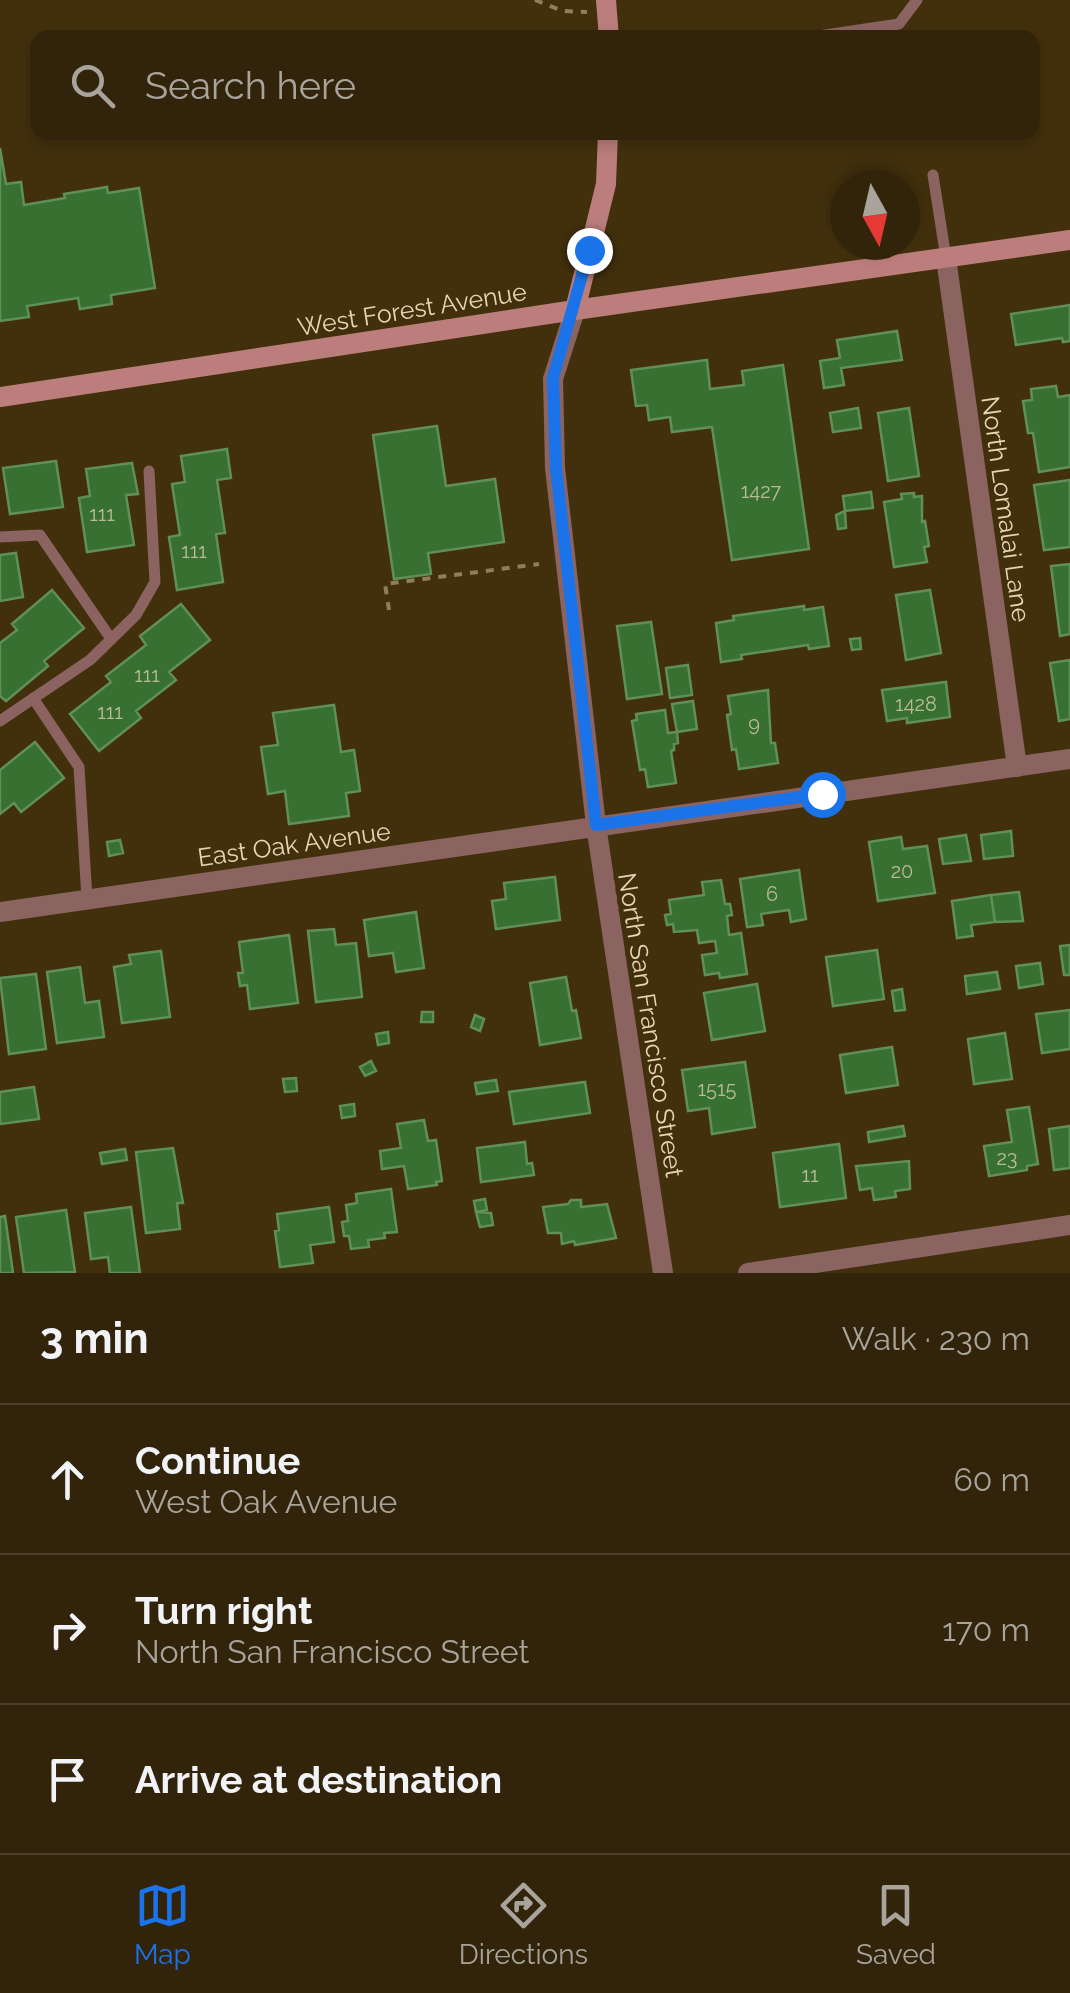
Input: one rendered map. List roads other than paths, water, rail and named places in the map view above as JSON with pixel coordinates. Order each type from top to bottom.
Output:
[{"type":"main road","name":"North San Francisco Street","points":[[575,310],[606,184],[608,140]]},
{"type":"main road","name":"West Forest Avenue","points":[[0,397],[1070,240]]},
{"type":"street","name":"North Lomalai Lane","points":[[946,258],[1018,767]]},
{"type":"street","name":"North San Francisco Street","points":[[575,310],[553,378],[556,468],[596,825],[663,1273]]},
{"type":"street","name":"East Oak Avenue","points":[[0,912],[1070,760]]},
{"type":"street","points":[[748,1273],[1070,1225]]},
{"type":"lane","points":[[859,30],[899,24],[917,0]]},
{"type":"lane","points":[[933,175],[946,258]]},
{"type":"lane","points":[[0,721],[90,660],[136,615],[155,582],[150,471]]},
{"type":"lane","points":[[0,537],[40,535],[111,639]]},
{"type":"lane","points":[[33,698],[79,767],[87,899]]}]
